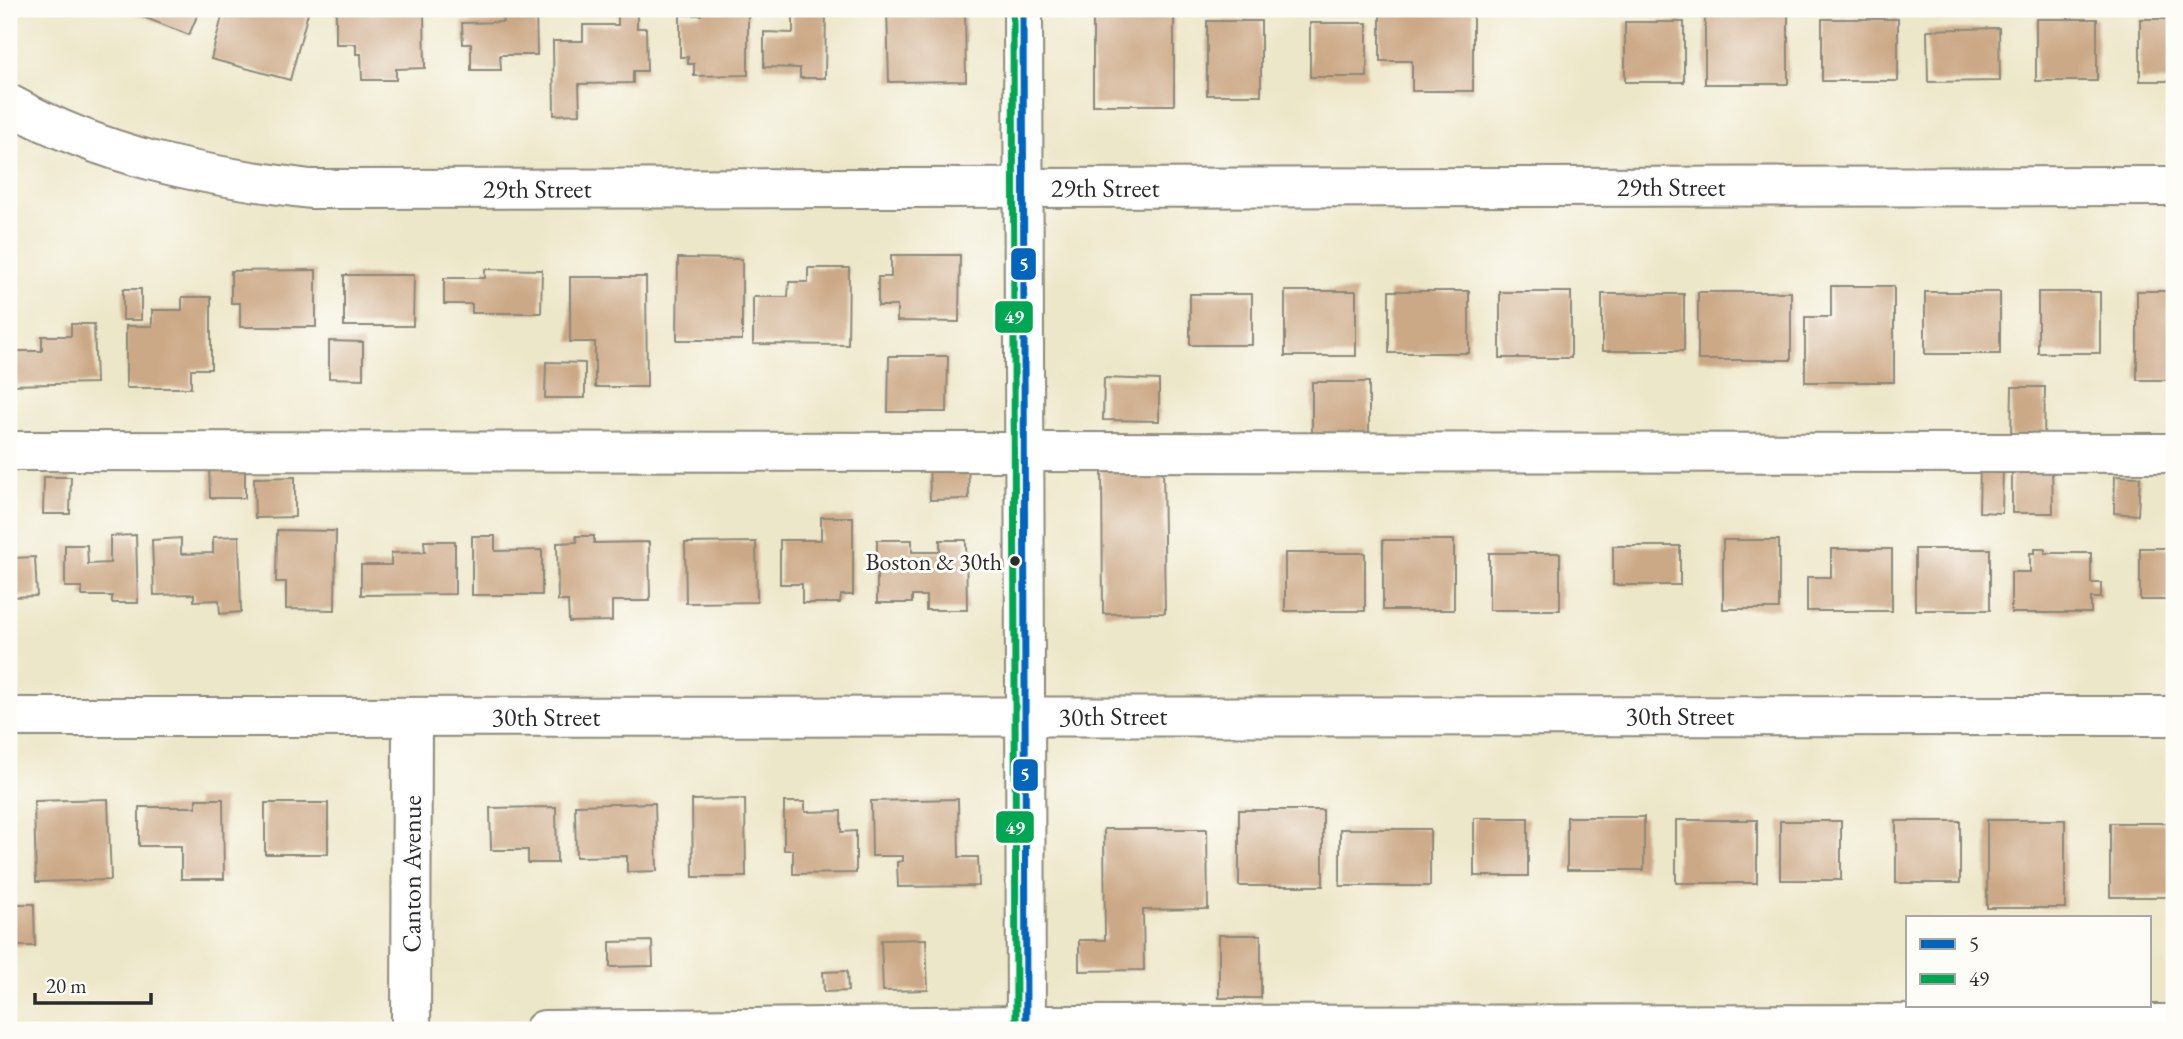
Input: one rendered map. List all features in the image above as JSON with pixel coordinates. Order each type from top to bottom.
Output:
[{"type":"street","points":[[1023,9],[1026,1027]]},
{"type":"street","name":"29th Street","points":[[9,104],[53,128],[137,158],[225,179],[310,188],[1025,185],[2174,186]]},
{"type":"street","points":[[9,451],[2174,453]]},
{"type":"street","name":"30th Street","points":[[9,717],[2174,716]]},
{"type":"street","name":"Canton Avenue","points":[[411,1030],[412,717]]},
{"type":"street","points":[[544,1030],[2174,1024]]},
{"type":"building","points":[[123,9],[200,9],[189,35]]},
{"type":"building","points":[[224,9],[309,9],[290,80],[211,59]]},
{"type":"building","points":[[503,9],[536,9],[537,55],[500,55],[501,70],[471,70],[471,44],[463,44],[462,23],[503,22]]},
{"type":"building","points":[[701,9],[748,9],[748,75],[694,76],[694,64],[688,64],[688,57],[680,57],[680,15],[701,15]]},
{"type":"building","points":[[793,9],[826,9],[825,78],[800,78],[800,68],[764,67],[764,32],[793,33]]},
{"type":"building","points":[[887,9],[965,9],[966,81],[889,82]]},
{"type":"building","points":[[1093,9],[1141,9],[1141,17],[1174,17],[1174,105],[1093,105]]},
{"type":"building","points":[[1380,9],[1473,9],[1473,91],[1412,91],[1412,61],[1380,61]]},
{"type":"building","points":[[1705,9],[1788,9],[1788,84],[1705,84]]},
{"type":"building","points":[[336,12],[424,12],[425,68],[396,69],[396,80],[362,80],[361,54],[356,54],[356,44],[336,44]]},
{"type":"building","points":[[618,12],[637,12],[637,28],[646,28],[647,71],[633,71],[633,83],[579,84],[580,114],[554,115],[553,41],[583,41],[583,25],[618,25]]},
{"type":"building","points":[[1822,19],[1898,19],[1898,81],[1822,81]]},
{"type":"building","points":[[2036,19],[2097,19],[2097,81],[2036,81]]},
{"type":"building","points":[[2140,19],[2174,19],[2174,81],[2140,81]]},
{"type":"building","points":[[1207,21],[1261,21],[1261,95],[1207,95]]},
{"type":"building","points":[[1625,22],[1684,22],[1684,82],[1625,82]]},
{"type":"building","points":[[1310,23],[1367,23],[1367,77],[1310,77]]},
{"type":"building","points":[[1999,28],[2000,81],[1928,82],[1927,30]]},
{"type":"building","points":[[891,255],[960,255],[959,322],[897,321],[897,306],[878,306],[878,277],[891,277]]},
{"type":"building","points":[[678,258],[742,259],[742,340],[677,340]]},
{"type":"building","points":[[808,268],[849,268],[848,345],[753,344],[753,297],[788,297],[789,282],[808,282]]},
{"type":"building","points":[[485,269],[542,270],[541,313],[472,313],[472,304],[444,304],[444,278],[485,278]]},
{"type":"building","points":[[316,270],[316,327],[240,327],[240,303],[231,303],[231,271]]},
{"type":"building","points":[[344,275],[414,275],[413,326],[344,326]]},
{"type":"building","points":[[570,277],[646,277],[647,387],[595,387],[595,342],[570,342]]},
{"type":"building","points":[[1831,286],[1894,286],[1894,382],[1805,382],[1805,317],[1831,317]]},
{"type":"building","points":[[123,289],[141,289],[141,320],[123,320]]},
{"type":"building","points":[[1285,291],[1356,291],[1356,356],[1285,356]]},
{"type":"building","points":[[1389,291],[1469,291],[1469,353],[1389,353]]},
{"type":"building","points":[[2137,291],[2174,291],[2174,380],[2137,380]]},
{"type":"building","points":[[1500,292],[1571,292],[1571,358],[1500,358]]},
{"type":"building","points":[[1698,292],[1791,292],[1791,360],[1698,360]]},
{"type":"building","points":[[1925,292],[2000,292],[2000,354],[1925,354]]},
{"type":"building","points":[[2038,292],[2100,292],[2100,353],[2038,353]]},
{"type":"building","points":[[1190,294],[1252,294],[1252,345],[1190,345]]},
{"type":"building","points":[[1602,294],[1684,294],[1684,351],[1602,351]]},
{"type":"building","points":[[182,297],[211,297],[211,369],[191,369],[191,388],[126,388],[126,326],[152,326],[152,310],[182,310]]},
{"type":"building","points":[[71,324],[94,324],[96,383],[9,385],[9,351],[42,351],[42,336],[71,336]]},
{"type":"building","points":[[329,341],[363,342],[363,379],[329,378]]},
{"type":"building","points":[[889,356],[948,356],[947,412],[888,412]]},
{"type":"building","points":[[546,362],[585,363],[585,398],[545,398]]},
{"type":"building","points":[[1104,378],[1159,380],[1159,421],[1103,420]]},
{"type":"building","points":[[1312,382],[1369,382],[1369,437],[1312,437]]},
{"type":"building","points":[[2012,387],[2045,387],[2044,438],[2011,437]]},
{"type":"building","points":[[968,457],[969,499],[930,500],[929,458]]},
{"type":"building","points":[[209,461],[245,461],[245,498],[210,498]]},
{"type":"building","points":[[1163,465],[1165,613],[1103,614],[1102,466]]},
{"type":"building","points":[[2052,465],[2053,513],[2012,513],[2012,466]]},
{"type":"building","points":[[1980,466],[2003,467],[2002,513],[1979,512]]},
{"type":"building","points":[[2115,476],[2140,477],[2138,515],[2114,513]]},
{"type":"building","points":[[44,477],[71,477],[70,514],[43,514]]},
{"type":"building","points":[[295,477],[295,517],[255,518],[254,478]]},
{"type":"building","points":[[821,517],[853,517],[853,595],[841,595],[840,603],[802,603],[802,584],[780,584],[780,540],[821,540]]},
{"type":"building","points":[[277,530],[336,531],[335,610],[286,609],[286,582],[276,582]]},
{"type":"building","points":[[136,535],[138,603],[112,603],[112,596],[82,596],[82,587],[65,587],[65,545],[87,545],[88,564],[110,563],[110,536]]},
{"type":"building","points":[[239,536],[241,612],[220,614],[219,600],[194,601],[194,594],[154,595],[152,540],[181,538],[181,554],[213,553],[213,537]]},
{"type":"building","points":[[472,536],[495,536],[495,551],[542,550],[542,595],[472,595]]},
{"type":"building","points":[[576,536],[594,536],[594,543],[649,542],[650,601],[612,601],[612,621],[569,622],[568,601],[558,601],[557,543],[577,542]]},
{"type":"building","points":[[877,540],[912,540],[912,552],[940,552],[940,540],[966,540],[967,610],[926,610],[926,596],[912,596],[912,603],[877,603]]},
{"type":"building","points":[[1383,540],[1454,540],[1454,610],[1383,610]]},
{"type":"building","points":[[1723,540],[1779,540],[1779,609],[1723,609]]},
{"type":"building","points":[[424,541],[455,541],[455,594],[361,595],[361,565],[391,565],[391,553],[425,552]]},
{"type":"building","points":[[756,542],[757,602],[686,603],[685,543]]},
{"type":"building","points":[[1613,546],[1680,546],[1680,585],[1613,585]]},
{"type":"building","points":[[2140,548],[2174,548],[2174,600],[2140,600]]},
{"type":"building","points":[[1831,549],[1892,549],[1892,611],[1807,611],[1807,577],[1831,577]]},
{"type":"building","points":[[1915,549],[1990,549],[1990,610],[1915,610]]},
{"type":"building","points":[[2035,549],[2045,549],[2045,553],[2091,553],[2091,583],[2101,583],[2101,598],[2091,598],[2091,613],[2011,613],[2011,572],[2030,572],[2030,553],[2035,553]]},
{"type":"building","points":[[9,551],[12,551],[12,558],[35,557],[37,596],[9,597]]},
{"type":"building","points":[[1285,553],[1365,553],[1365,611],[1285,611]]},
{"type":"building","points":[[1489,553],[1560,553],[1560,610],[1489,610]]},
{"type":"building","points":[[108,799],[111,880],[36,882],[34,801]]},
{"type":"building","points":[[196,799],[223,799],[224,879],[181,879],[181,846],[139,846],[139,807],[196,807]]},
{"type":"building","points":[[745,799],[746,877],[693,877],[692,800]]},
{"type":"building","points":[[958,799],[959,857],[978,857],[979,886],[898,887],[897,862],[903,861],[903,856],[872,856],[871,801]]},
{"type":"building","points":[[784,802],[805,802],[805,812],[841,811],[841,832],[856,831],[856,873],[793,874],[793,850],[784,850]]},
{"type":"building","points":[[265,803],[328,803],[328,854],[265,854]]},
{"type":"building","points":[[655,803],[657,871],[627,872],[627,856],[576,857],[575,805]]},
{"type":"building","points":[[556,807],[557,863],[528,863],[528,850],[491,850],[490,808]]},
{"type":"building","points":[[1239,810],[1323,810],[1323,886],[1239,886]]},
{"type":"building","points":[[1567,817],[1644,817],[1644,870],[1567,870]]},
{"type":"building","points":[[1474,818],[1528,818],[1528,876],[1474,876]]},
{"type":"building","points":[[1676,820],[1757,820],[1757,883],[1676,883]]},
{"type":"building","points":[[1987,820],[2065,820],[2065,908],[1987,908]]},
{"type":"building","points":[[1780,821],[1841,821],[1841,880],[1780,880]]},
{"type":"building","points":[[1896,821],[1960,821],[1960,883],[1896,883]]},
{"type":"building","points":[[2110,823],[2171,823],[2171,897],[2110,897]]},
{"type":"building","points":[[1104,829],[1207,829],[1208,909],[1143,910],[1144,970],[1079,971],[1079,940],[1105,940]]},
{"type":"building","points":[[1340,829],[1430,829],[1430,886],[1340,886]]},
{"type":"building","points":[[10,904],[34,904],[35,946],[11,946]]},
{"type":"building","points":[[1219,935],[1261,935],[1261,998],[1219,998]]},
{"type":"building","points":[[926,939],[928,990],[883,991],[881,940]]},
{"type":"building","points":[[652,941],[653,966],[610,967],[610,942]]},
{"type":"building","points":[[847,971],[848,991],[824,992],[823,972]]},
{"type":"transit line","name":"49","points":[[1013,9],[1016,1030]]},
{"type":"transit line","name":"5","points":[[1023,9],[1026,1030]]},
{"type":"place","name":"Boston & 30th","points":[[1015,561]]}]
